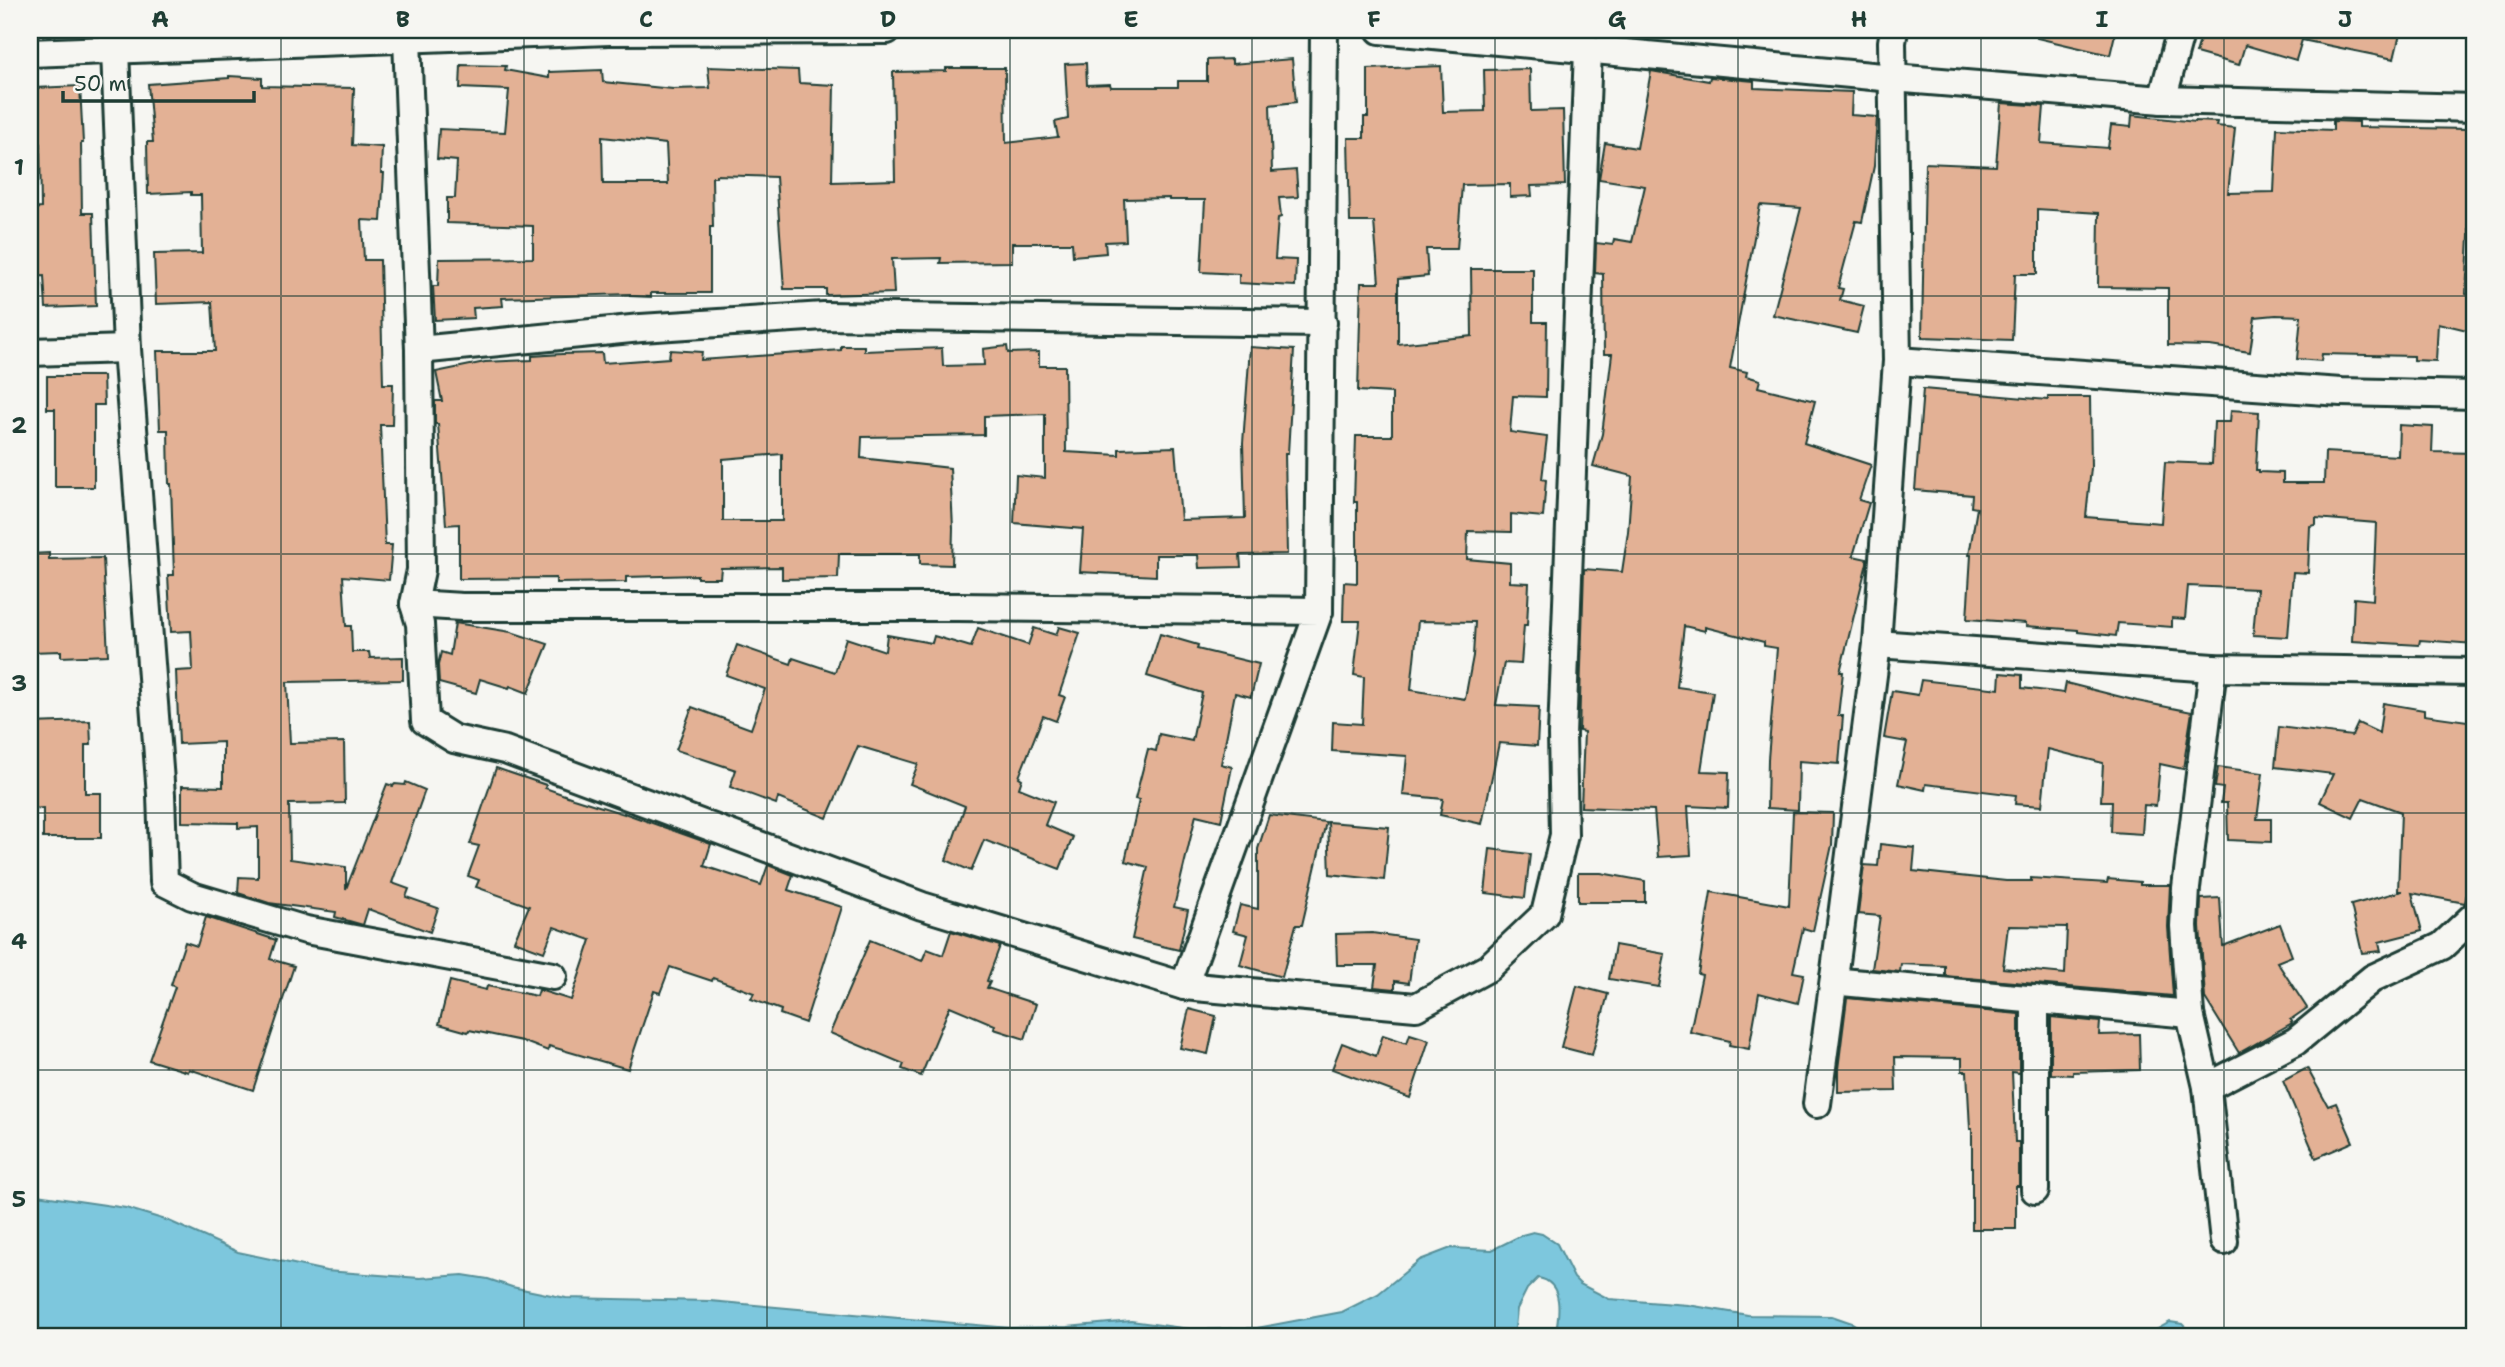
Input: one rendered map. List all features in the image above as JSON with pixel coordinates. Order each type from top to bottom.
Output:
[{"type":"street","points":[[30,53],[609,30],[887,30]]},
{"type":"street","points":[[1184,986],[1319,611],[1324,30]]},
{"type":"street","points":[[1380,30],[1893,79],[2162,100],[2475,108]]},
{"type":"street","points":[[1817,1104],[1878,644],[1897,361],[1894,30]]},
{"type":"street","points":[[2162,100],[2181,30]]},
{"type":"street","points":[[407,39],[419,349],[421,570],[415,604],[420,624],[425,721],[454,739],[505,750],[922,906],[1184,986],[1416,1007],[1488,968],[1545,914],[1564,835],[1562,735],[1588,50]]},
{"type":"street","points":[[115,50],[127,349],[164,882],[192,895],[306,930],[553,976]]},
{"type":"street","points":[[419,349],[641,328],[824,316],[1323,323]]},
{"type":"street","points":[[30,352],[127,349]]},
{"type":"street","points":[[1897,361],[2341,392],[2475,395]]},
{"type":"street","points":[[415,604],[462,607],[957,607],[1319,611]]},
{"type":"street","points":[[1878,644],[2213,668],[2475,672]]},
{"type":"street","points":[[2213,668],[2186,888],[2184,926],[2190,1014],[2207,1087],[2224,1241]]},
{"type":"street","points":[[2207,1087],[2296,1041],[2373,978],[2442,946],[2475,915]]},
{"type":"street","points":[[1833,978],[1842,982],[2190,1014]]},
{"type":"street","points":[[2035,999],[2035,1191]]},
{"type":"water","points":[[30,1194],[126,1208],[169,1221],[238,1252],[326,1271],[420,1278],[463,1275],[566,1298],[710,1301],[1010,1328],[1067,1327],[1131,1321],[1197,1330],[1257,1328],[1342,1312],[1378,1294],[1420,1260],[1451,1248],[1492,1250],[1533,1232],[1542,1234],[1557,1244],[1574,1278],[1580,1284],[1609,1299],[1688,1305],[1748,1315],[1832,1316],[1852,1323],[1873,1337],[1555,1337],[1558,1320],[1556,1293],[1547,1281],[1538,1278],[1527,1289],[1517,1309],[1514,1337],[30,1337]]},
{"type":"water","points":[[2170,1322],[2183,1324],[2196,1337],[2144,1337]]},
{"type":"building","points":[[2038,30],[2116,30],[2110,55],[2037,38]]},
{"type":"building","points":[[2203,30],[2401,30],[2394,59],[2302,40],[2296,60],[2245,45],[2239,65],[2196,53]]},
{"type":"building","points":[[1232,59],[1232,64],[1292,59],[1296,102],[1270,105],[1272,172],[1296,170],[1298,197],[1279,198],[1281,217],[1278,218],[1275,259],[1296,260],[1295,286],[1239,283],[1239,274],[1201,272],[1205,200],[1169,198],[1124,199],[1126,241],[1105,242],[1106,253],[1073,256],[1072,243],[1012,243],[1012,262],[940,263],[941,258],[892,259],[894,293],[826,295],[826,289],[784,289],[776,177],[716,175],[712,177],[710,293],[651,293],[651,297],[630,294],[502,298],[503,306],[473,308],[474,318],[435,320],[433,286],[438,286],[439,259],[533,258],[533,226],[447,223],[447,198],[455,198],[457,161],[437,159],[439,129],[505,132],[509,90],[460,88],[461,65],[506,66],[505,70],[549,78],[549,72],[602,70],[603,82],[673,89],[710,88],[708,67],[798,70],[799,83],[834,85],[832,182],[895,180],[893,72],[946,71],[946,68],[1005,68],[1006,143],[1058,137],[1055,122],[1068,119],[1065,64],[1086,63],[1087,85],[1178,87],[1178,81],[1207,81],[1207,60]],"holes":[[[602,137],[666,144],[668,184],[603,184]]]},
{"type":"building","points":[[1441,66],[1443,112],[1485,111],[1484,70],[1530,69],[1531,111],[1563,110],[1565,185],[1531,186],[1532,196],[1510,197],[1510,184],[1462,185],[1457,249],[1426,249],[1428,276],[1398,279],[1398,344],[1472,336],[1471,269],[1533,269],[1533,322],[1547,322],[1546,397],[1513,396],[1510,432],[1547,437],[1542,479],[1546,480],[1543,517],[1511,514],[1511,532],[1468,531],[1467,559],[1510,563],[1510,582],[1529,583],[1527,625],[1524,625],[1521,664],[1504,663],[1496,705],[1539,707],[1537,746],[1499,743],[1482,824],[1440,815],[1443,799],[1403,795],[1407,756],[1332,751],[1333,722],[1362,724],[1364,677],[1354,675],[1360,621],[1343,621],[1344,582],[1357,583],[1357,502],[1354,502],[1356,436],[1392,436],[1392,393],[1358,391],[1361,283],[1379,283],[1374,222],[1350,222],[1348,138],[1364,138],[1364,117],[1368,117],[1368,69]],"holes":[[[1418,621],[1475,622],[1473,656],[1465,699],[1411,690]]]},
{"type":"building","points":[[1651,71],[1709,81],[1710,77],[1754,81],[1754,88],[1852,92],[1851,115],[1877,117],[1874,166],[1862,222],[1856,221],[1838,288],[1843,289],[1840,300],[1864,306],[1857,333],[1773,315],[1801,208],[1760,205],[1730,368],[1747,372],[1746,376],[1760,380],[1758,387],[1815,401],[1804,443],[1871,465],[1859,500],[1869,503],[1853,556],[1867,559],[1867,563],[1840,672],[1843,672],[1838,716],[1843,716],[1839,764],[1799,761],[1798,810],[1767,808],[1777,648],[1764,646],[1764,642],[1705,627],[1705,631],[1684,626],[1677,687],[1713,692],[1701,771],[1729,772],[1728,808],[1688,806],[1691,855],[1658,857],[1654,810],[1581,807],[1584,732],[1579,731],[1584,569],[1622,572],[1632,476],[1593,466],[1602,434],[1612,354],[1604,354],[1603,274],[1595,273],[1596,243],[1613,245],[1614,239],[1632,242],[1645,186],[1599,179],[1605,143],[1637,148]]},
{"type":"building","points":[[229,76],[262,78],[262,86],[354,88],[352,145],[382,147],[381,173],[384,173],[381,221],[362,220],[364,260],[380,260],[383,384],[393,384],[392,425],[380,425],[385,545],[392,545],[389,580],[343,576],[346,626],[351,626],[352,652],[369,652],[370,658],[403,657],[403,680],[287,682],[290,743],[344,742],[345,803],[289,804],[290,859],[346,867],[346,889],[387,784],[405,785],[406,782],[425,790],[392,883],[409,889],[406,897],[438,908],[430,932],[368,909],[363,925],[335,917],[336,912],[269,903],[238,893],[239,877],[258,878],[258,827],[238,828],[238,823],[182,822],[182,786],[223,787],[223,742],[179,744],[176,671],[193,670],[191,631],[171,632],[168,575],[174,575],[171,484],[168,430],[160,430],[157,351],[215,351],[212,302],[156,304],[154,254],[202,253],[201,195],[191,195],[191,192],[148,194],[147,142],[153,142],[148,84]]},
{"type":"building","points":[[80,86],[83,143],[82,213],[93,213],[96,306],[46,308],[44,276],[30,277],[30,209],[41,208],[40,144],[38,145],[35,88]]},
{"type":"building","points":[[2001,103],[2044,106],[2041,143],[2108,148],[2111,125],[2131,127],[2132,115],[2217,122],[2216,126],[2235,128],[2228,193],[2274,192],[2277,128],[2333,130],[2333,121],[2359,122],[2359,127],[2468,129],[2469,236],[2466,294],[2475,297],[2475,332],[2438,323],[2436,361],[2413,360],[2413,356],[2322,354],[2321,361],[2297,359],[2301,316],[2255,317],[2250,352],[2210,346],[2168,345],[2168,288],[2098,287],[2099,213],[2037,209],[2037,274],[2015,274],[2012,340],[1922,337],[1925,163],[1996,166]]},
{"type":"building","points":[[841,346],[864,346],[864,351],[942,348],[943,366],[984,365],[983,349],[1007,346],[1008,353],[1039,352],[1039,366],[1065,366],[1066,452],[1119,455],[1119,449],[1175,447],[1181,520],[1245,518],[1243,443],[1250,347],[1294,350],[1288,453],[1285,453],[1287,554],[1240,555],[1241,567],[1199,568],[1198,555],[1156,555],[1156,576],[1080,572],[1083,529],[1014,523],[1016,475],[1045,478],[1045,414],[984,416],[984,435],[862,437],[861,458],[950,468],[952,565],[920,564],[920,554],[839,554],[838,578],[782,579],[782,567],[721,568],[720,578],[697,578],[697,575],[626,577],[626,582],[556,583],[556,578],[459,579],[459,524],[446,525],[438,424],[435,424],[435,401],[442,401],[436,372],[485,362],[532,360],[532,356],[562,354],[602,353],[603,363],[669,358],[670,350],[702,352],[701,360],[841,350]],"holes":[[[782,454],[782,521],[723,521],[723,459]]]},
{"type":"building","points":[[47,376],[103,376],[104,405],[94,405],[94,487],[55,487],[55,409],[47,409]]},
{"type":"building","points":[[1923,389],[2048,400],[2048,397],[2090,397],[2091,468],[2086,517],[2161,523],[2165,462],[2212,464],[2214,422],[2230,422],[2231,410],[2259,412],[2256,470],[2283,473],[2283,483],[2324,483],[2325,452],[2398,456],[2399,425],[2433,427],[2432,452],[2475,453],[2475,644],[2420,640],[2419,645],[2352,641],[2354,598],[2373,600],[2376,523],[2316,518],[2316,525],[2310,526],[2308,573],[2293,572],[2288,637],[2253,635],[2257,589],[2188,586],[2185,619],[2172,618],[2172,627],[2118,623],[2116,636],[2026,626],[2026,623],[1967,619],[1969,555],[1977,508],[1971,507],[1972,495],[1915,490]]},
{"type":"building","points":[[49,553],[49,559],[103,558],[108,655],[61,657],[61,651],[30,652],[30,554]]},
{"type":"building","points":[[455,623],[511,632],[548,644],[528,693],[480,679],[476,693],[439,683],[438,665],[441,652],[450,655]]},
{"type":"building","points":[[1059,627],[1080,633],[1059,695],[1065,697],[1056,721],[1043,716],[1019,777],[1022,779],[1019,788],[1054,802],[1045,825],[1073,837],[1060,869],[984,840],[971,871],[946,860],[965,806],[910,784],[918,764],[858,746],[827,818],[778,798],[776,804],[730,787],[736,770],[676,750],[692,707],[751,729],[765,689],[726,675],[737,645],[791,664],[793,658],[835,672],[846,638],[885,651],[887,635],[932,643],[934,636],[971,647],[978,628],[1028,645],[1034,628],[1056,635]]},
{"type":"building","points":[[1160,634],[1198,645],[1197,649],[1259,664],[1251,697],[1235,693],[1221,764],[1232,767],[1221,821],[1196,815],[1174,907],[1188,910],[1179,950],[1132,939],[1148,867],[1125,861],[1139,800],[1135,799],[1148,749],[1156,751],[1159,734],[1192,741],[1202,693],[1147,676]]},
{"type":"building","points":[[2000,673],[2022,675],[2022,688],[2064,693],[2066,683],[2192,712],[2183,769],[2160,764],[2156,806],[2144,805],[2142,834],[2111,832],[2112,801],[2101,801],[2103,763],[2048,749],[2042,806],[2015,804],[2016,795],[1926,784],[1925,790],[1898,784],[1907,742],[1884,738],[1892,691],[1918,695],[1921,680],[1999,689]]},
{"type":"building","points":[[2383,703],[2424,710],[2424,715],[2475,722],[2475,813],[2471,813],[2469,881],[2465,903],[2412,893],[2422,931],[2379,942],[2381,951],[2362,953],[2351,905],[2402,891],[2398,891],[2401,812],[2363,798],[2353,818],[2320,802],[2333,774],[2275,767],[2279,727],[2352,736],[2358,723],[2379,733]]},
{"type":"building","points":[[90,721],[91,745],[85,745],[85,793],[101,793],[101,838],[43,838],[43,808],[30,809],[30,723]]},
{"type":"building","points":[[2218,767],[2263,773],[2257,819],[2271,819],[2271,842],[2228,840],[2227,803],[2221,803],[2223,788],[2215,787]]},
{"type":"building","points":[[496,768],[546,785],[545,788],[573,798],[711,844],[704,866],[761,885],[768,865],[793,875],[788,890],[842,907],[805,1023],[780,1014],[781,1010],[751,999],[754,993],[713,978],[712,981],[670,967],[660,993],[654,991],[628,1069],[549,1046],[548,1051],[522,1041],[439,1024],[450,981],[486,990],[487,986],[537,996],[539,990],[571,1000],[591,940],[554,927],[544,952],[514,941],[529,906],[476,887],[479,880],[468,876],[479,846],[470,844]]},
{"type":"building","points":[[1793,812],[1833,813],[1832,845],[1813,931],[1803,928],[1793,972],[1804,974],[1798,1003],[1759,993],[1749,1049],[1729,1045],[1730,1041],[1690,1032],[1702,975],[1698,974],[1711,892],[1789,906]]},
{"type":"building","points":[[1269,815],[1326,822],[1302,925],[1296,925],[1282,977],[1240,965],[1248,935],[1233,931],[1240,905],[1258,909],[1258,849]]},
{"type":"building","points":[[1328,822],[1389,827],[1384,880],[1330,874]]},
{"type":"building","points":[[1880,844],[1915,848],[1913,871],[2006,881],[2031,881],[2031,878],[2107,883],[2108,879],[2140,882],[2140,885],[2170,885],[2168,927],[2173,996],[1945,976],[1945,966],[1901,964],[1900,972],[1872,969],[1880,916],[1858,914],[1864,865],[1878,866]],"holes":[[[2008,926],[2067,927],[2065,974],[2003,968]]]},
{"type":"building","points":[[1490,849],[1530,854],[1525,898],[1485,893]]},
{"type":"building","points":[[1578,873],[1601,873],[1645,881],[1645,902],[1578,902]]},
{"type":"building","points":[[2220,898],[2223,946],[2280,924],[2292,956],[2277,962],[2307,1008],[2290,1020],[2292,1023],[2239,1053],[2205,998],[2201,899]]},
{"type":"building","points":[[206,917],[276,940],[270,959],[294,966],[253,1090],[189,1069],[188,1072],[149,1060],[175,987],[171,985],[185,942],[197,946]]},
{"type":"building","points":[[951,931],[1000,946],[987,988],[1036,1004],[1025,1039],[994,1029],[995,1025],[950,1006],[921,1076],[902,1069],[904,1064],[830,1033],[870,940],[922,961],[927,949],[943,955]]},
{"type":"building","points":[[1372,933],[1415,939],[1409,983],[1395,981],[1395,989],[1374,987],[1377,965],[1337,965],[1336,934]]},
{"type":"building","points":[[1615,945],[1665,954],[1659,987],[1609,979]]},
{"type":"building","points":[[1577,986],[1608,994],[1592,1055],[1561,1047]]},
{"type":"building","points":[[1847,998],[2019,1014],[2019,1073],[2012,1072],[2015,1142],[2019,1142],[2016,1229],[1972,1229],[1972,1129],[1967,1071],[1962,1071],[1962,1058],[1895,1057],[1896,1091],[1838,1092],[1838,1069]]},
{"type":"building","points":[[1189,1009],[1216,1016],[1208,1054],[1180,1048]]},
{"type":"building","points":[[2051,1017],[2100,1022],[2099,1035],[2139,1034],[2140,1070],[2051,1074]]},
{"type":"building","points":[[1410,1034],[1429,1040],[1410,1098],[1332,1069],[1342,1043],[1376,1056],[1383,1035],[1407,1043]]},
{"type":"building","points":[[2307,1068],[2328,1106],[2336,1103],[2353,1142],[2316,1158],[2283,1081]]}]
